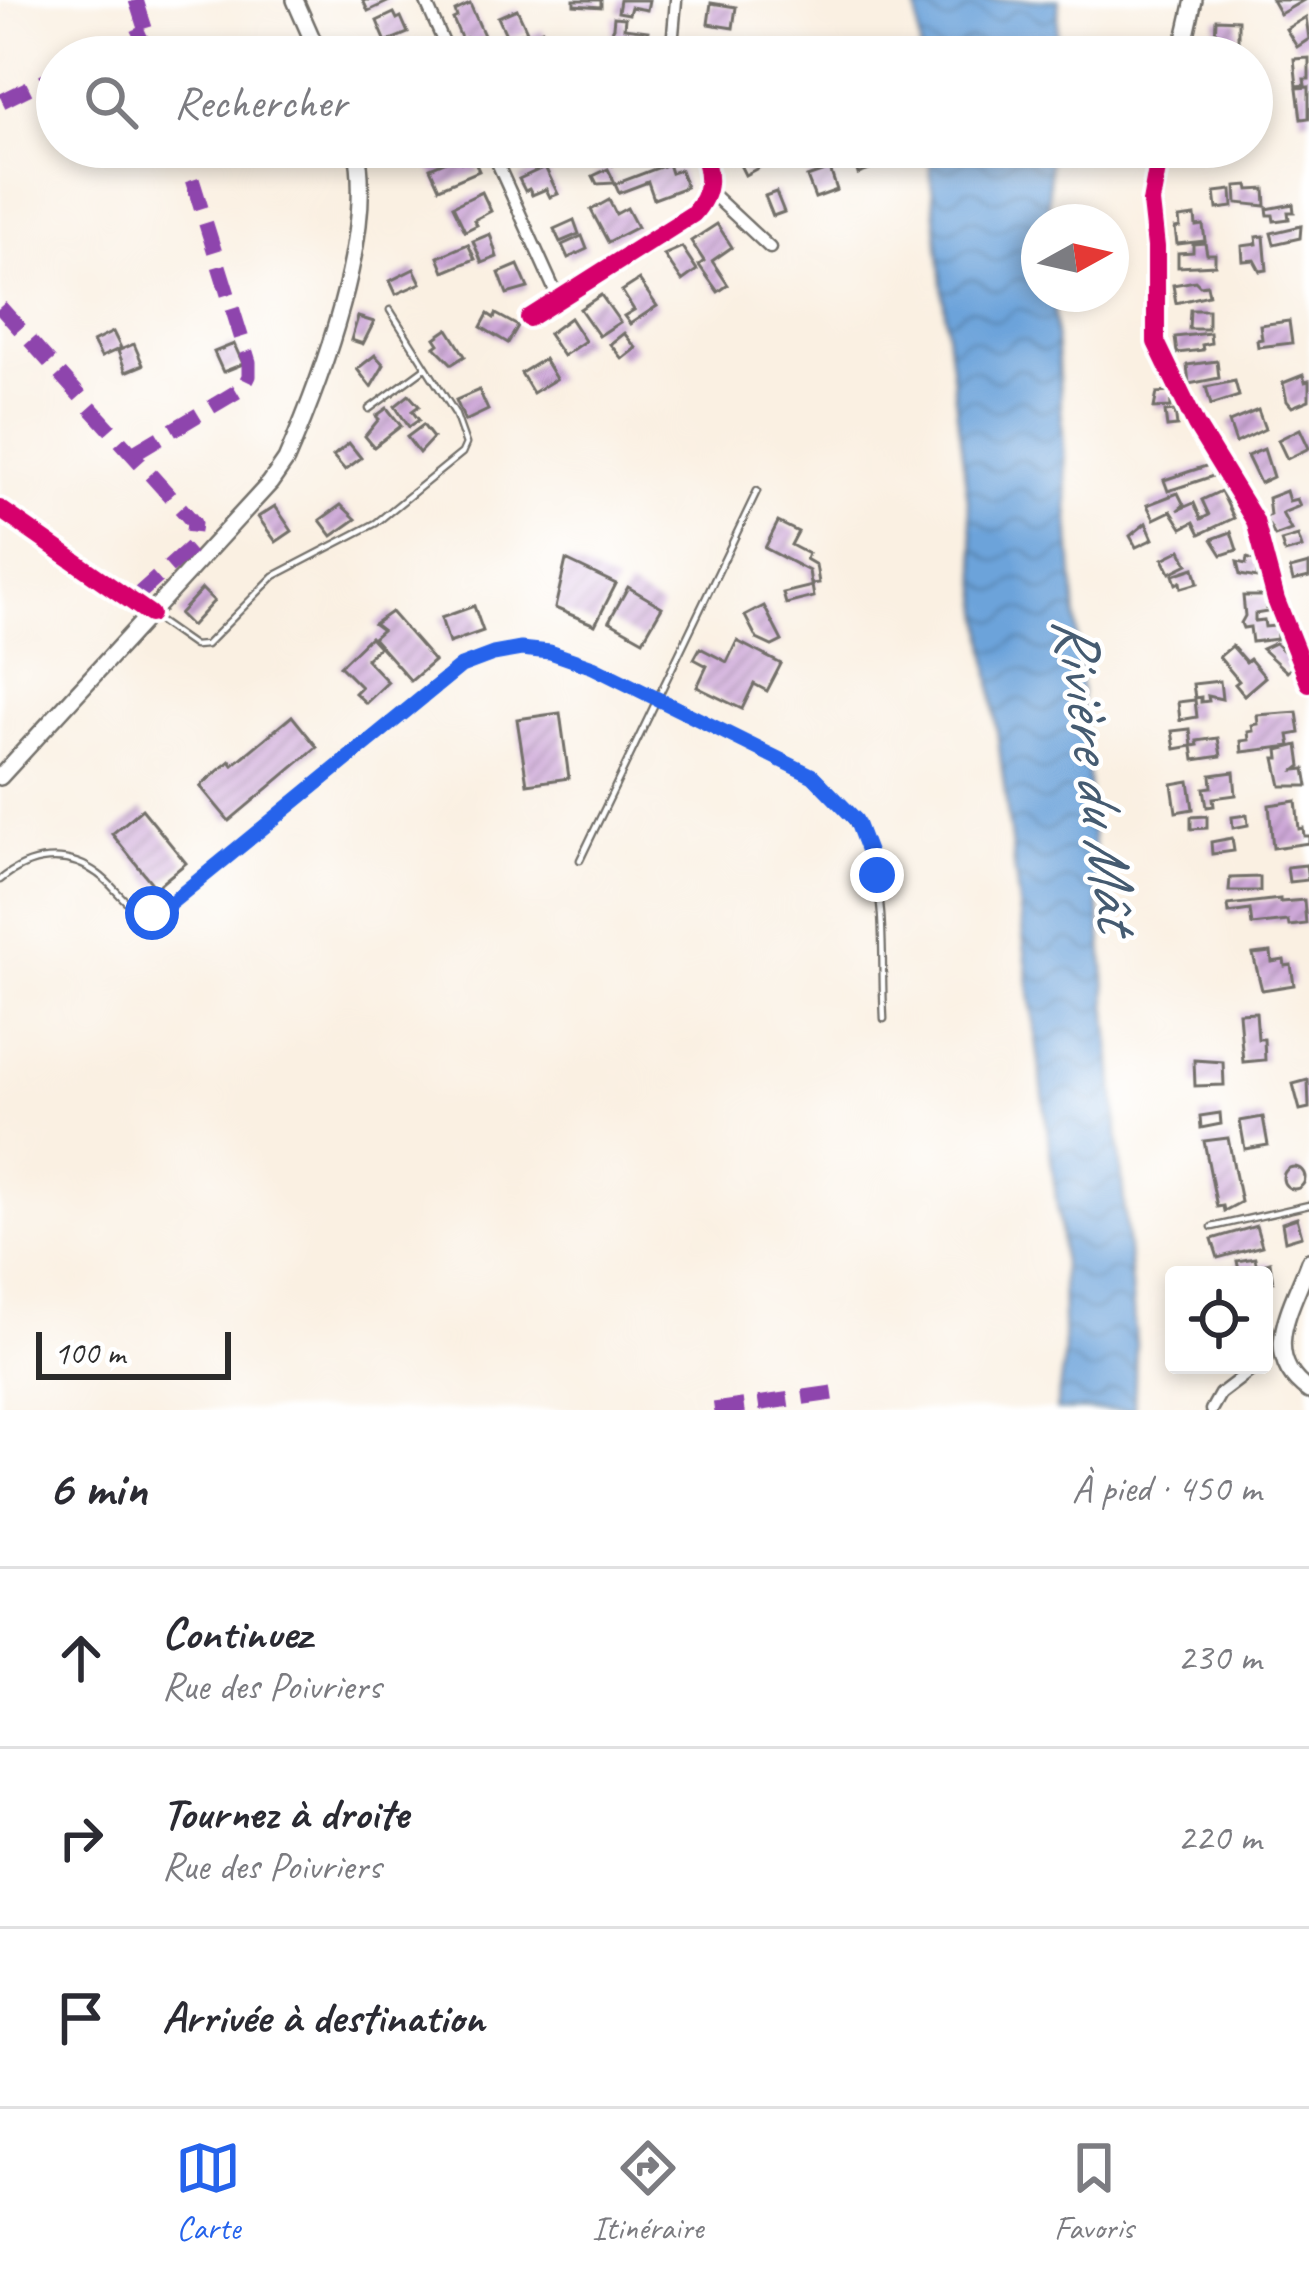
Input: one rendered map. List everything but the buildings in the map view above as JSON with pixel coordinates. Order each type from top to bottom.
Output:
[{"type":"main road","points":[[295,0],[311,36]]},
{"type":"main road","points":[[1186,36],[1194,0]]},
{"type":"main road","points":[[0,776],[270,484],[292,446],[356,247],[362,208],[358,168]]},
{"type":"main road","points":[[1157,168],[1151,202],[1156,343],[1196,424],[1255,521],[1276,600],[1309,683]]},
{"type":"main road","points":[[1309,1261],[1287,1316],[1281,1357],[1291,1375],[1309,1391]]},
{"type":"street","points":[[424,0],[440,36]]},
{"type":"street","points":[[673,36],[676,0]]},
{"type":"street","points":[[499,168],[559,300]]},
{"type":"street","points":[[529,318],[693,214],[709,191],[707,168]]},
{"type":"street","points":[[709,191],[770,248]]},
{"type":"street","points":[[0,509],[149,614]]},
{"type":"street","points":[[1273,1360],[1281,1357]]},
{"type":"street","points":[[1210,1410],[1244,1374]]},
{"type":"lane","points":[[149,614],[194,646],[206,645],[274,576],[376,523],[462,453],[466,444],[455,413],[390,310]]},
{"type":"lane","points":[[369,409],[425,368]]},
{"type":"lane","points":[[580,860],[757,491]]},
{"type":"lane","points":[[0,880],[26,862],[56,857],[98,873],[140,912],[161,911],[461,666],[521,649],[550,652],[593,667],[813,776],[856,820],[877,875],[884,1019]]},
{"type":"lane","points":[[1212,1227],[1309,1205]]},
{"type":"water","points":[[916,0],[1059,0],[1057,36],[919,36]]},
{"type":"water","points":[[930,168],[1049,168],[1048,204],[1021,204],[1021,312],[1054,312],[1136,1344],[1134,1410],[1056,1410],[1064,1358],[1061,1237]]},
{"type":"marked path","points":[[136,0],[147,36]]},
{"type":"marked path","points":[[138,36],[146,32]]},
{"type":"marked path","points":[[2,101],[36,84]]},
{"type":"marked path","points":[[134,453],[243,388],[249,376],[249,362],[189,168]]},
{"type":"marked path","points":[[0,307],[194,523],[191,547],[132,600]]},
{"type":"marked path","points":[[714,1410],[833,1393]]},
{"type":"cycle path","points":[[529,318],[693,214],[704,198],[706,168]]},
{"type":"cycle path","points":[[1157,168],[1151,202],[1156,342],[1196,425],[1255,521],[1276,600],[1309,683]]},
{"type":"cycle path","points":[[0,509],[150,614]]},
{"type":"route","points":[[152,913],[161,911],[461,666],[521,649],[550,652],[593,667],[813,776],[856,820],[877,875]]},
{"type":"water label","name":"Rivière du Mât","points":[[1098,772]]}]
